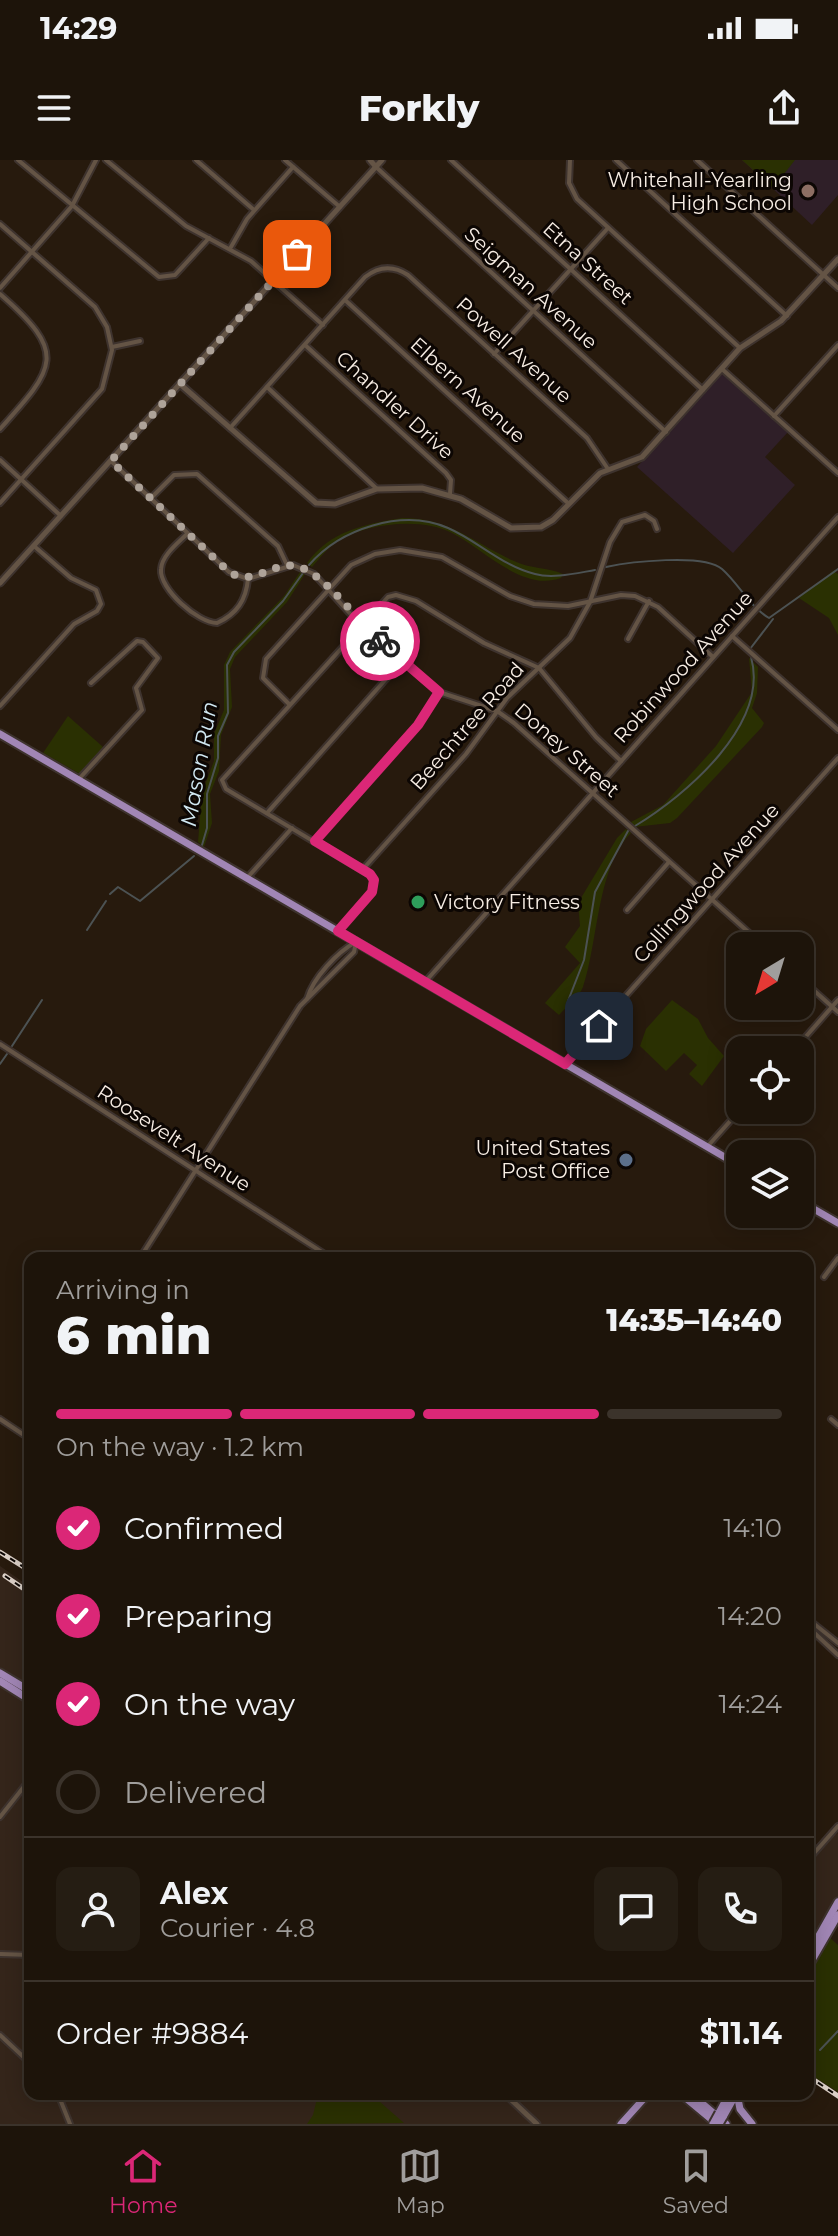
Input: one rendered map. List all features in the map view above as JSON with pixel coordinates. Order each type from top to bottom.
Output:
[{"type":"main road","points":[[0,734],[726,1158]]},
{"type":"main road","points":[[814,1209],[838,1223]]},
{"type":"main road","points":[[0,1673],[24,1687]]},
{"type":"main road","points":[[0,1681],[24,1696]]},
{"type":"main road","points":[[814,1944],[838,1902]]},
{"type":"main road","points":[[814,1957],[838,1915]]},
{"type":"main road","points":[[621,2124],[643,2100]]},
{"type":"main road","points":[[690,2100],[720,2121]]},
{"type":"main road","points":[[697,2100],[720,2121]]},
{"type":"main road","points":[[720,2121],[727,2100]]},
{"type":"main road","points":[[720,2121],[733,2100]]},
{"type":"main road","points":[[738,2100],[740,2111],[752,2124]]},
{"type":"street","points":[[18,160],[159,277],[175,275],[209,238]]},
{"type":"street","points":[[0,429],[40,383],[47,358],[37,329],[0,291],[72,206],[96,160]]},
{"type":"street","points":[[106,160],[176,219],[231,247],[274,280],[323,325]]},
{"type":"street","points":[[196,160],[254,210]]},
{"type":"street","points":[[285,160],[340,207]]},
{"type":"street","points":[[370,160],[376,167]]},
{"type":"street","points":[[0,583],[382,160]]},
{"type":"street","name":"Etna Street","points":[[451,160],[703,390]]},
{"type":"street","points":[[570,160],[568,177],[574,194],[740,348]]},
{"type":"street","points":[[616,160],[787,316]]},
{"type":"street","points":[[697,160],[838,288]]},
{"type":"street","points":[[231,247],[254,210],[293,167]]},
{"type":"street","name":"Seigman Avenue","points":[[376,167],[666,432]]},
{"type":"street","points":[[0,224],[95,307],[107,327],[112,347],[111,368],[102,389],[0,503]]},
{"type":"street","points":[[494,354],[608,228]]},
{"type":"street","points":[[180,384],[310,500],[335,504],[377,489],[408,487],[450,494],[518,529],[541,527],[569,504],[593,478],[642,457],[740,348],[787,316],[838,259]]},
{"type":"street","name":"Powell Avenue","points":[[345,300],[370,273],[388,267],[408,275],[587,438],[608,469]]},
{"type":"street","points":[[229,428],[345,300]]},
{"type":"street","name":"Elbern Avenue","points":[[345,300],[569,504]]},
{"type":"street","points":[[112,347],[140,341]]},
{"type":"street","name":"Chandler Drive","points":[[304,345],[446,473],[451,480],[450,494]]},
{"type":"street","points":[[774,416],[838,345]]},
{"type":"street","points":[[722,369],[838,473]]},
{"type":"street","points":[[267,387],[377,489]]},
{"type":"street","points":[[0,460],[61,516]]},
{"type":"street","points":[[111,461],[229,572],[248,579],[287,565],[278,546],[197,474],[174,475],[151,498]]},
{"type":"street","name":"Beechtree Road","points":[[363,869],[466,754],[497,711],[570,638],[590,602],[613,535],[622,522],[645,515],[654,521],[657,529]]},
{"type":"street","name":"Robinwood Avenue","points":[[424,982],[838,517]]},
{"type":"street","points":[[187,534],[163,561],[161,574],[169,590],[201,618],[217,623],[230,616],[245,599],[248,579]]},
{"type":"street","points":[[0,706],[74,624],[97,611],[101,604],[96,590],[71,578],[34,546]]},
{"type":"street","points":[[289,704],[266,682],[263,665],[351,565],[365,557],[391,551],[417,551],[460,565],[523,601],[558,607],[621,595],[649,601],[713,657]]},
{"type":"street","name":"Doney Street","points":[[287,565],[304,568],[330,588],[361,625],[439,692],[497,711],[748,932]]},
{"type":"street","points":[[338,931],[374,888],[373,877],[221,783],[384,600],[401,596],[434,611],[484,643],[539,668],[596,737],[621,761]]},
{"type":"street","points":[[628,639],[649,601]]},
{"type":"street","points":[[732,636],[838,730]]},
{"type":"street","points":[[78,780],[142,710],[136,688],[158,658],[143,642],[137,641],[91,683]]},
{"type":"street","points":[[267,813],[402,661]]},
{"type":"street","points":[[315,841],[418,725],[439,692]]},
{"type":"street","name":"Collingwood Avenue","points":[[565,1064],[838,758]]},
{"type":"street","points":[[247,878],[292,828]]},
{"type":"street","points":[[627,910],[669,862]]},
{"type":"street","points":[[144,1252],[196,1172],[227,1117],[307,999],[311,986],[356,942]]},
{"type":"street","points":[[307,999],[354,952],[356,942]]},
{"type":"street","points":[[330,965],[336,971]]},
{"type":"street","points":[[311,986],[317,992]]},
{"type":"street","points":[[814,991],[838,1012]]},
{"type":"street","points":[[806,1036],[838,1000]]},
{"type":"street","name":"Roosevelt Avenue","points":[[0,1044],[322,1252]]},
{"type":"street","points":[[707,1147],[728,1124]]},
{"type":"street","points":[[824,1277],[838,1258]]},
{"type":"street","points":[[0,1419],[24,1434]]},
{"type":"street","points":[[831,1419],[838,1425]]},
{"type":"street","points":[[814,1624],[838,1643]]},
{"type":"street","points":[[814,1633],[838,1655]]},
{"type":"street","points":[[0,1817],[24,1787]]},
{"type":"street","points":[[814,1853],[838,1826]]},
{"type":"street","points":[[0,1954],[24,1955]]},
{"type":"street","points":[[0,2035],[24,2057]]},
{"type":"street","points":[[60,2100],[70,2124]]},
{"type":"street","points":[[511,2100],[539,2124]]},
{"type":"shaded area","name":"Whitehall-Yearling High School","points":[[742,160],[838,160],[838,195],[812,225]]},
{"type":"shaded area","points":[[722,373],[788,432],[765,457],[795,485],[733,553],[637,467]]},
{"type":"shaded area","points":[[0,1566],[24,1583],[24,2100],[703,2100],[716,2111],[719,2124],[0,2124]]},
{"type":"shaded area","points":[[838,1833],[838,1908],[824,1933],[817,1928],[814,1932],[814,1848]]},
{"type":"green space","points":[[742,160],[795,160],[773,188]]},
{"type":"green space","points":[[402,518],[434,522],[460,532],[520,564],[563,574],[561,578],[546,581],[532,579],[504,567],[452,533],[410,524],[379,526],[350,535],[331,546],[312,567],[307,563],[337,536],[362,526]]},
{"type":"green space","points":[[833,571],[838,574],[838,635],[829,618],[799,598]]},
{"type":"green space","points":[[300,572],[305,574],[287,602],[235,657],[230,669],[232,707],[221,735],[219,771],[210,794],[212,823],[204,847],[198,842],[202,793],[214,761],[214,734],[224,710],[224,665],[230,652],[284,596]]},
{"type":"green space","points":[[749,658],[758,667],[757,693],[752,708],[764,723],[762,727],[677,818],[670,823],[634,827],[631,822],[663,805],[716,746],[752,692]]},
{"type":"green space","points":[[68,716],[103,747],[80,774],[43,753]]},
{"type":"green space","points":[[626,829],[631,833],[611,865],[583,987],[559,1015],[545,1003],[580,963],[565,947],[580,926],[578,903],[617,838]]},
{"type":"green space","points":[[672,1000],[698,1019],[708,1038],[724,1056],[702,1086],[689,1074],[697,1065],[684,1053],[666,1071],[640,1046],[646,1029]]},
{"type":"green space","points":[[829,1937],[838,1945],[838,2092],[814,2077],[814,1963]]},
{"type":"green space","points":[[317,2100],[378,2100],[404,2123],[307,2124]]},
{"type":"waterway","name":"Mason Run","points":[[309,565],[322,552],[354,532],[392,521],[411,520],[448,528],[512,565],[535,574],[557,576],[595,570]]},
{"type":"waterway","name":"Mason Run","points":[[606,567],[666,560],[713,564],[722,569],[769,618],[838,569]]},
{"type":"waterway","name":"Mason Run","points":[[202,845],[207,828],[207,794],[218,758],[218,736],[228,713],[227,665],[234,652],[283,601],[303,573]]},
{"type":"waterway","points":[[750,649],[773,619]]},
{"type":"waterway","points":[[635,826],[699,777],[736,732],[748,707],[754,682],[751,657]]},
{"type":"waterway","points":[[568,1001],[584,960],[595,892],[628,831]]},
{"type":"waterway","name":"Mason Run","points":[[110,894],[118,887],[140,901],[194,856]]},
{"type":"waterway","name":"Mason Run","points":[[87,930],[106,901]]},
{"type":"waterway","name":"Mason Run","points":[[12,1046],[42,1000]]},
{"type":"waterway","name":"Mason Run","points":[[0,1064],[7,1054]]},
{"type":"waterway","points":[[820,2050],[838,2031]]},
{"type":"railway","points":[[0,1552],[24,1567]]},
{"type":"railway","points":[[5,1576],[24,1589]]},
{"type":"railway","points":[[814,2080],[838,2096]]},
{"type":"way so far","points":[[297,254],[111,461],[229,572],[248,579],[287,565],[304,568],[330,588],[354,618],[380,641]]},
{"type":"place","name":"Whitehall-Yearling High School","points":[[808,191]]},
{"type":"place","name":"Victory Fitness","points":[[418,902]]},
{"type":"place","name":"United States Post Office","points":[[626,1160]]},
{"type":"route","points":[[380,641],[439,692],[418,725],[315,841],[370,874],[374,880],[372,892],[338,931],[565,1064],[599,1026]]}]
